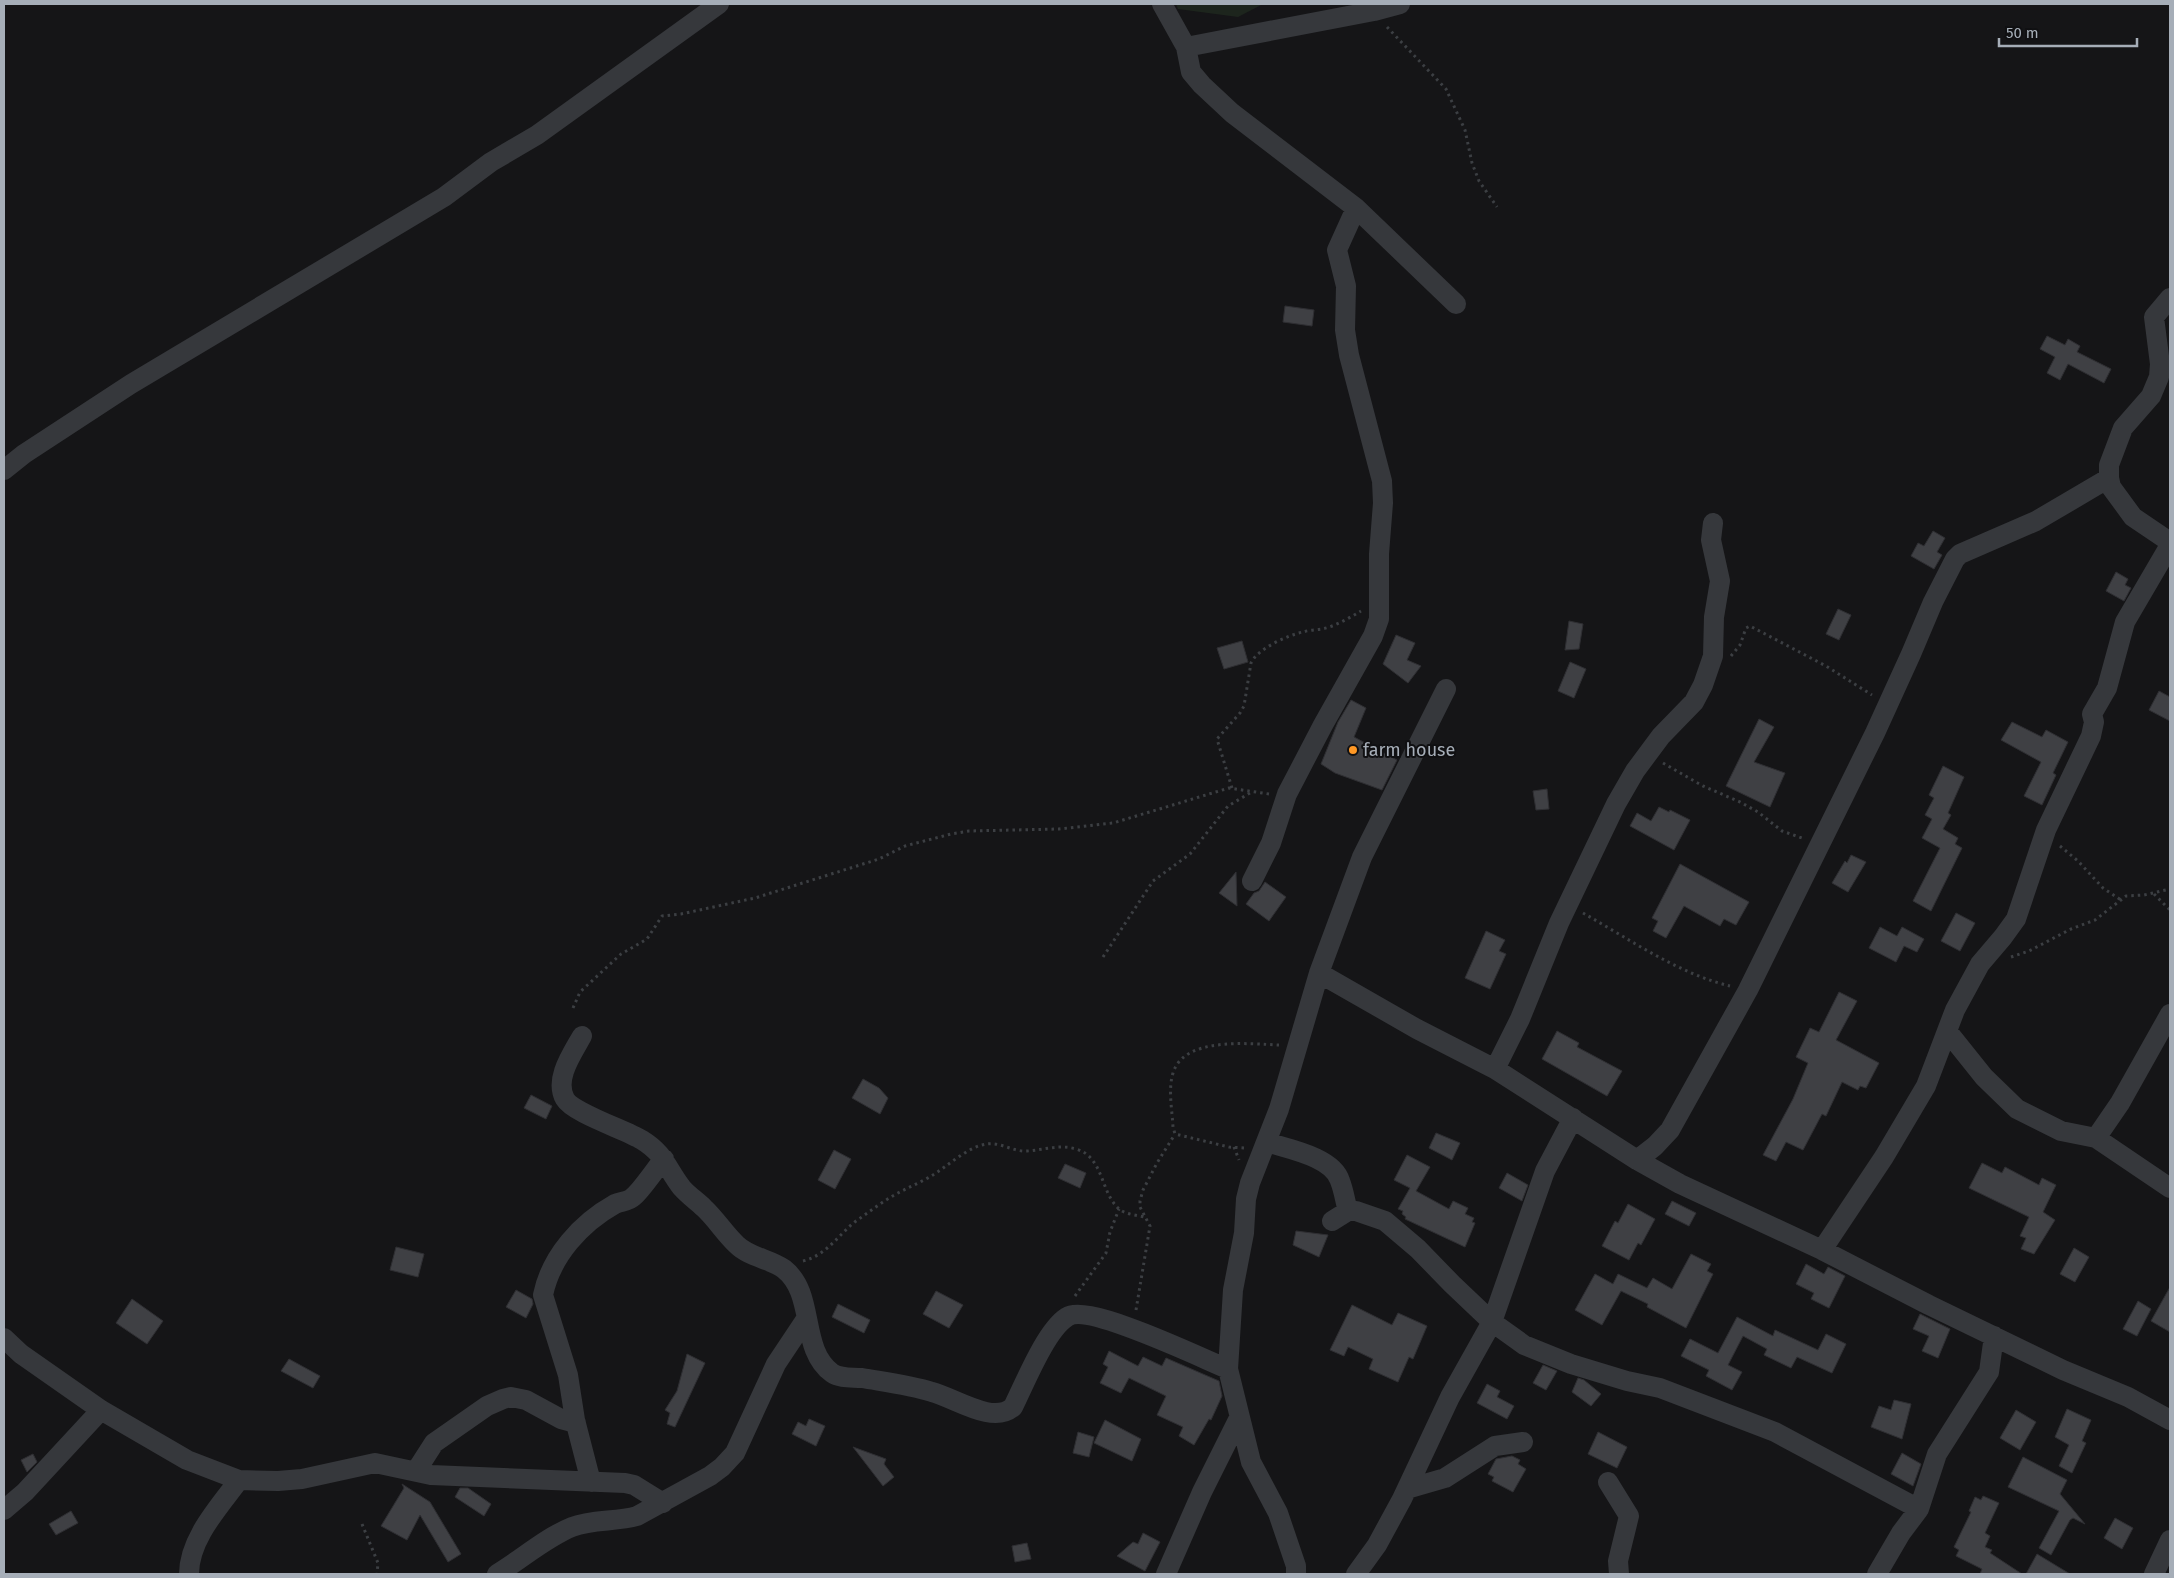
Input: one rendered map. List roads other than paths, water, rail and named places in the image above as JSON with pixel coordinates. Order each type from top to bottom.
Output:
[{"type":"street","points":[[4,470],[24,454],[132,384],[444,197],[491,162],[537,135],[719,4]]},
{"type":"street","points":[[1162,4],[1186,47],[1191,72],[1214,96],[1232,113],[1356,208],[1456,304]]},
{"type":"street","points":[[1186,47],[1374,11],[1400,4]]},
{"type":"street","points":[[1252,881],[1271,843],[1287,794],[1373,636],[1379,619],[1382,480],[1349,355],[1345,330],[1347,293],[1337,250],[1356,208]]},
{"type":"street","points":[[1822,1250],[1884,1157],[1926,1086],[1955,1010],[1980,964],[2016,919],[2046,830],[2090,736],[2094,722],[2092,714],[2107,688],[2125,622],[2170,543],[2133,517],[2111,487],[2109,465],[2123,428],[2151,396],[2158,377],[2160,364],[2154,317],[2170,298]]},
{"type":"street","points":[[1637,1160],[1655,1146],[1670,1130],[1748,990],[1888,705],[1932,602],[1957,556],[2036,521],[2109,478]]},
{"type":"street","points":[[1496,1069],[1520,1019],[1568,904],[1616,804],[1647,754],[1661,736],[1694,702],[1703,685],[1713,656],[1714,616],[1720,581],[1711,540],[1713,523]]},
{"type":"street","points":[[1296,1574],[1285,1531],[1278,1513],[1251,1462],[1228,1369],[1232,1290],[1244,1233],[1246,1199],[1250,1183],[1279,1109],[1319,973],[1362,856],[1446,689]]},
{"type":"street","points":[[1319,973],[1417,1029],[1496,1069],[1637,1160],[1680,1184],[1822,1250],[2063,1370],[2128,1397],[2170,1420]]},
{"type":"street","points":[[2096,1138],[2120,1103],[2170,1014]]},
{"type":"street","points":[[1948,1032],[1984,1077],[2017,1109],[2061,1131],[2096,1138],[2170,1188]]},
{"type":"street","points":[[582,1036],[566,1065],[562,1087],[567,1102],[585,1113],[642,1140],[664,1159],[679,1184],[689,1196],[705,1209],[740,1247],[783,1269],[796,1285],[801,1296],[818,1356],[835,1375],[885,1382],[932,1392],[992,1414],[1003,1414],[1013,1407],[1052,1332],[1069,1315],[1086,1314],[1133,1329],[1228,1369]]},
{"type":"street","points":[[1356,1574],[1377,1545],[1407,1489],[1450,1397],[1492,1322],[1546,1172],[1573,1118]]},
{"type":"street","points":[[1265,1144],[1316,1158],[1329,1165],[1340,1180],[1340,1216],[1365,1212],[1390,1224],[1492,1322],[1524,1344],[1571,1364],[1660,1388],[1775,1432],[1919,1509]]},
{"type":"street","points":[[592,1482],[576,1423],[568,1375],[543,1295],[545,1283],[569,1241],[587,1222],[617,1203],[634,1196],[664,1159]]},
{"type":"street","points":[[497,1574],[528,1555],[546,1541],[573,1527],[623,1520],[637,1516],[710,1476],[722,1467],[735,1453],[776,1364],[806,1319]]},
{"type":"street","points":[[1877,1574],[1901,1533],[1919,1509],[1937,1454],[1989,1372],[1994,1336]]},
{"type":"street","points":[[4,1338],[21,1354],[101,1410],[188,1460],[239,1480],[278,1481],[302,1479],[375,1463],[430,1475],[634,1485],[662,1503]]},
{"type":"street","points":[[416,1471],[434,1443],[487,1406],[503,1399],[511,1397],[526,1400],[561,1419],[576,1423]]},
{"type":"street","points":[[4,1510],[25,1492],[101,1410]]},
{"type":"street","points":[[1166,1574],[1202,1492],[1239,1418]]},
{"type":"street","points":[[1407,1489],[1445,1478],[1495,1446],[1523,1442]]},
{"type":"street","points":[[189,1574],[192,1554],[207,1524],[239,1480]]},
{"type":"street","points":[[1608,1482],[1630,1516],[1618,1561],[1619,1574]]},
{"type":"street","points":[[2154,1574],[2170,1540]]},
{"type":"place","name":"farm house","points":[[1353,750]]}]
